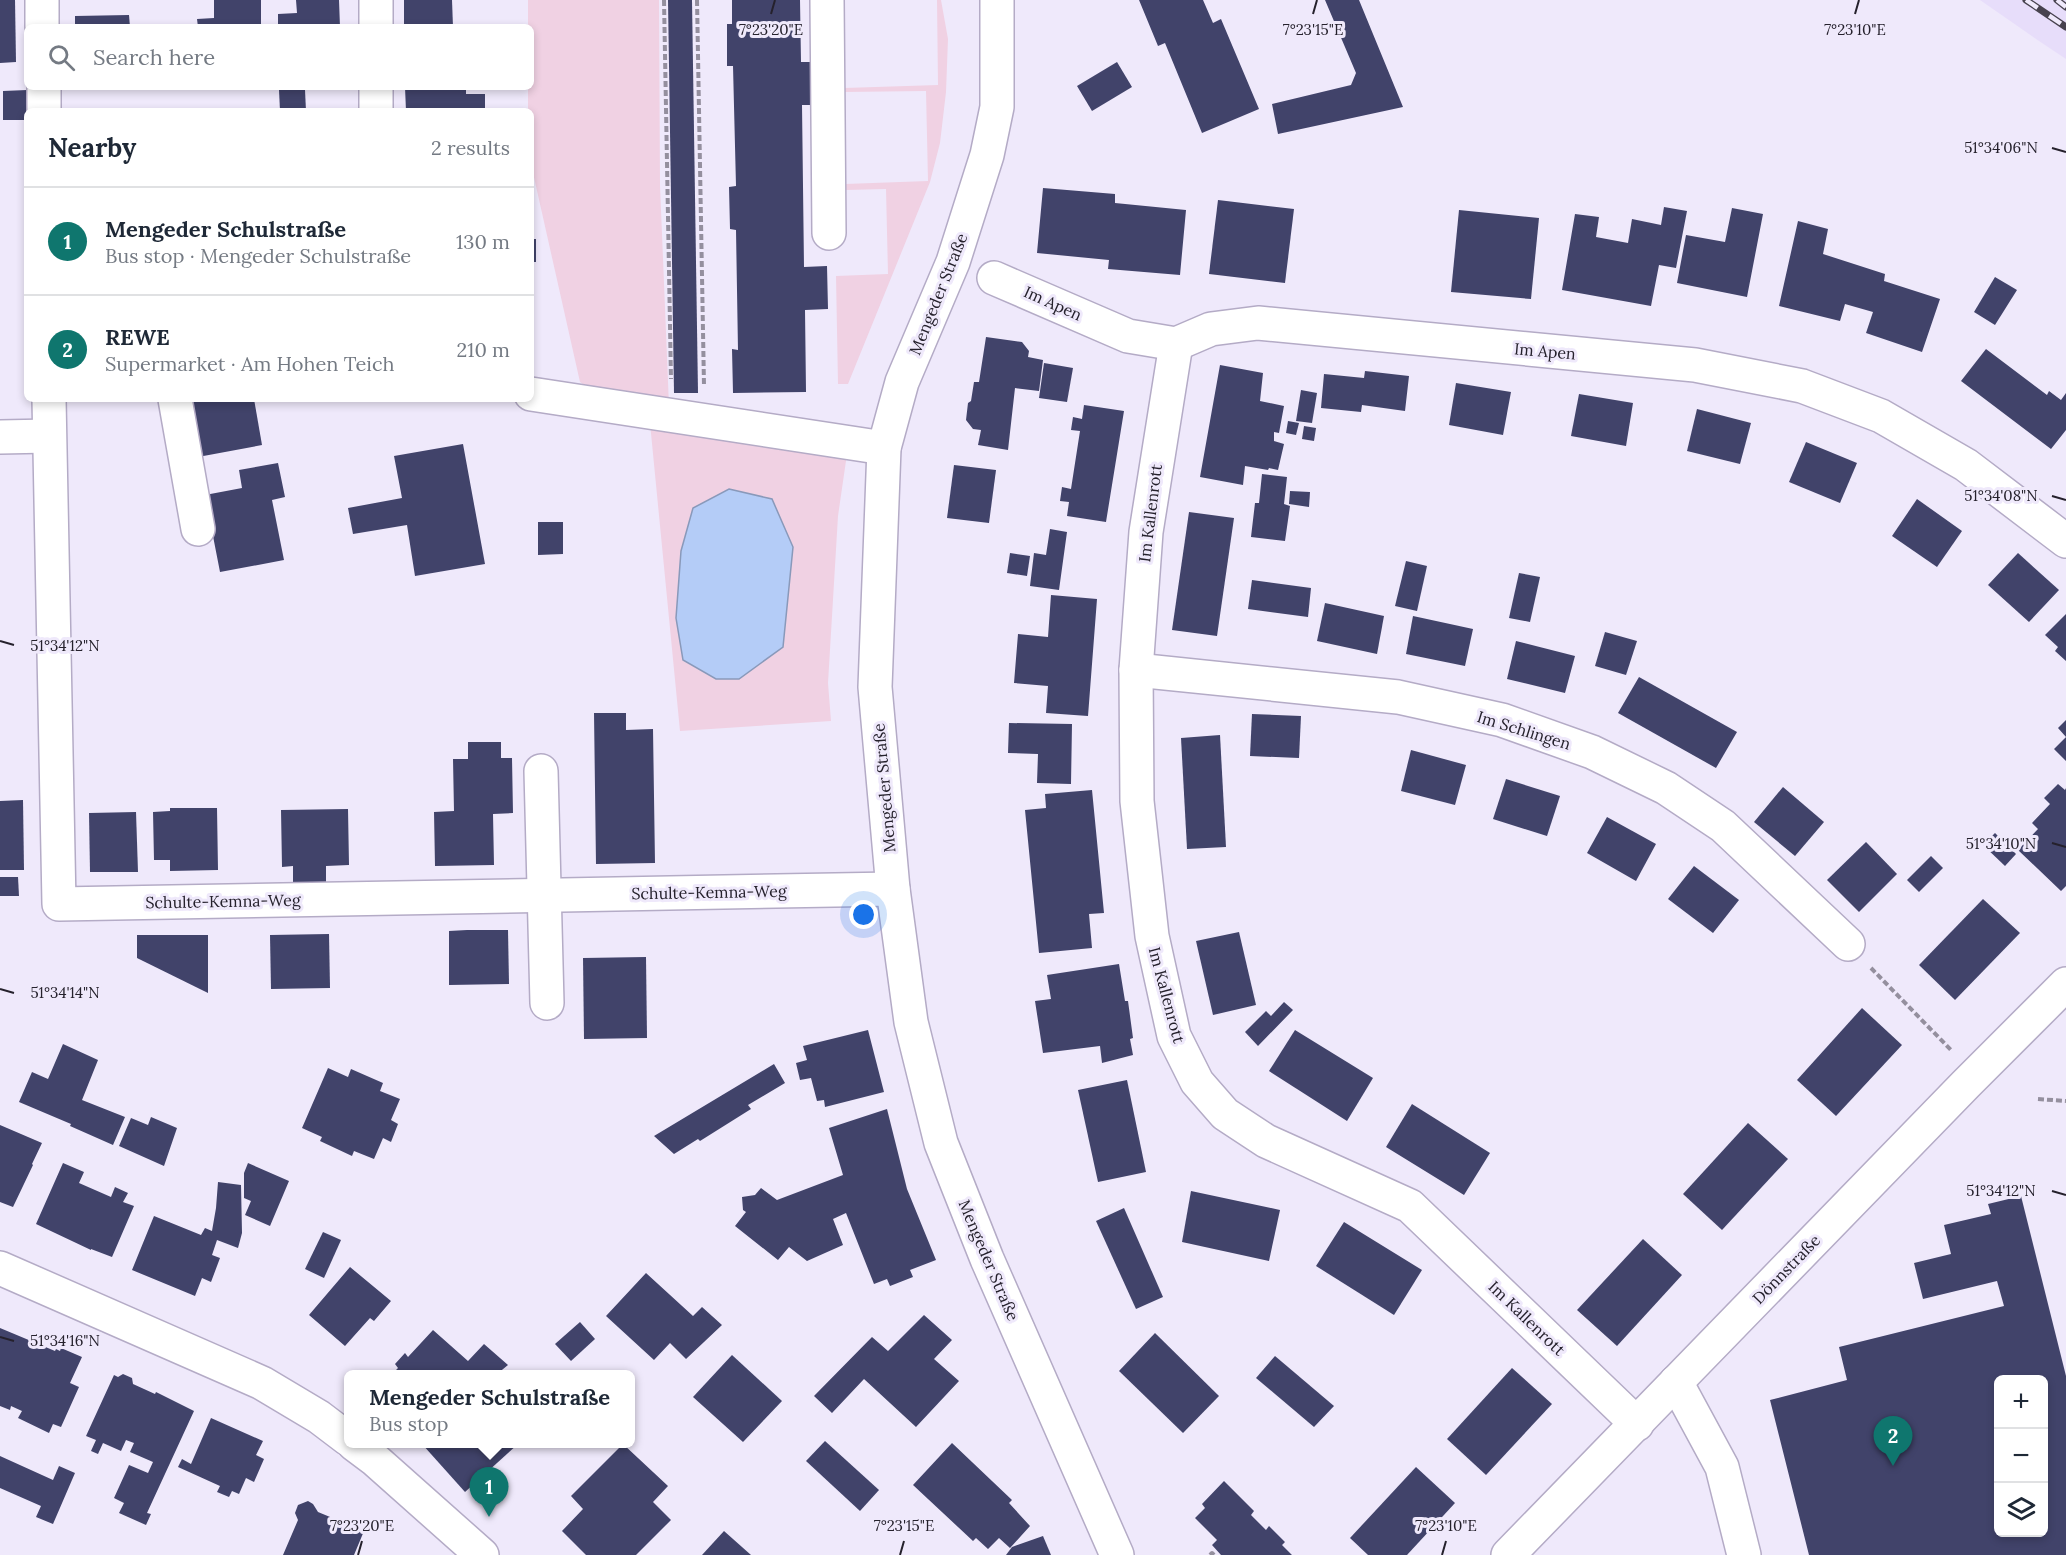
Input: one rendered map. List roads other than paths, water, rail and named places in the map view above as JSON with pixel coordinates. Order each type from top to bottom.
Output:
[{"type":"street","points":[[42,0],[42,24]]},
{"type":"street","points":[[376,0],[376,24]]},
{"type":"street","points":[[826,0],[829,233]]},
{"type":"street","name":"Mengeder Straße","points":[[996,0],[997,107],[987,155],[953,262],[903,382],[884,448],[875,687],[893,889],[911,1022],[941,1143],[987,1259],[1117,1555]]},
{"type":"street","points":[[44,90],[44,108]]},
{"type":"street","points":[[376,90],[376,108]]},
{"type":"street","name":"Im Apen","points":[[994,278],[1128,336],[1176,344],[1211,329],[1258,323],[1695,365],[1802,386],[1881,416],[1966,465],[2066,541]]},
{"type":"street","name":"Im Kallenrott","points":[[1176,344],[1146,532],[1136,670],[1137,801],[1152,936],[1174,1036],[1197,1082],[1225,1113],[1266,1141],[1410,1206],[1637,1424]]},
{"type":"street","points":[[534,394],[884,448]]},
{"type":"street","name":"Schulte-Kemna-Weg","points":[[49,402],[59,904],[893,889]]},
{"type":"street","points":[[176,402],[198,529]]},
{"type":"street","points":[[0,437],[49,436]]},
{"type":"street","name":"Im Schlingen","points":[[1136,670],[1398,697],[1502,720],[1592,752],[1666,788],[1723,826],[1848,944]]},
{"type":"street","points":[[542,771],[547,1003]]},
{"type":"street","name":"Dönnstraße","points":[[1508,1555],[2066,984]]},
{"type":"street","points":[[0,1268],[262,1383],[319,1417],[344,1436]]},
{"type":"street","points":[[1676,1382],[1722,1467],[1744,1555]]},
{"type":"street","points":[[360,1448],[482,1555]]},
{"type":"water","points":[[729,489],[772,499],[793,547],[783,647],[739,679],[716,679],[683,660],[676,618],[681,551],[693,508]]},
{"type":"railway","points":[[2026,0],[2066,27]]},
{"type":"railway","points":[[2057,0],[2066,7]]},
{"type":"place","name":"REWE","points":[[1893,1466]]},
{"type":"place","name":"Mengeder Schulstraße","points":[[489,1517]]}]
